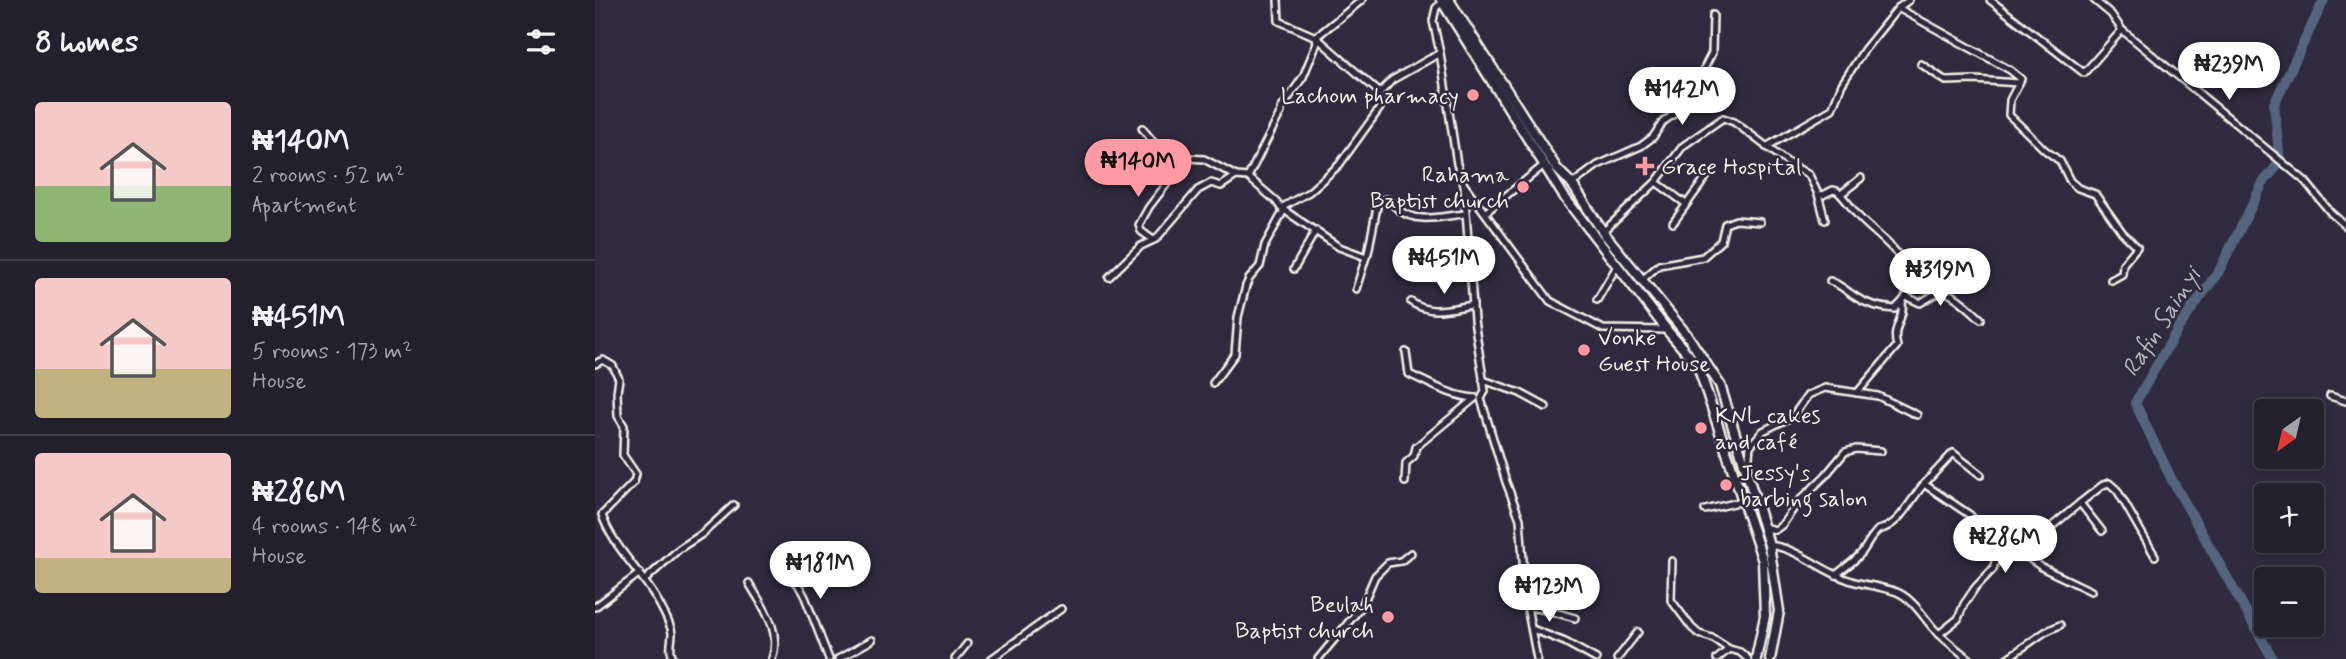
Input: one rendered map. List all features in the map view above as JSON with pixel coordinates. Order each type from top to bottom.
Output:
[{"type":"main road","points":[[1447,1],[1565,198],[1698,366],[1763,561],[1765,616],[1756,659]]},
{"type":"main road","points":[[1447,1],[1557,169],[1572,184],[1603,232],[1641,281],[1687,335],[1720,385],[1769,545],[1779,611],[1770,659]]},
{"type":"street","points":[[1278,0],[1279,21],[1316,37],[1380,93]]},
{"type":"street","points":[[1316,37],[1362,0]]},
{"type":"street","points":[[1766,147],[1832,109],[1842,84],[1864,50],[1898,8],[1909,0]]},
{"type":"street","points":[[1990,0],[2084,74],[2122,30]]},
{"type":"street","points":[[2094,0],[2111,14],[2122,30],[2305,181],[2331,213],[2346,226]]},
{"type":"street","points":[[1405,482],[1406,463],[1413,456],[1416,447],[1485,391],[1473,305],[1464,185],[1457,164],[1433,21],[1436,8],[1447,1]]},
{"type":"street","points":[[1898,8],[2021,79],[2010,100],[2009,115],[2060,161],[2070,181],[2078,188],[2095,194],[2122,232],[2137,247],[2123,264],[2122,274],[2111,280]]},
{"type":"street","points":[[1572,184],[1598,165],[1641,146],[1653,137],[1664,122],[1685,106],[1712,53],[1713,15]]},
{"type":"street","points":[[1248,177],[1281,109],[1303,77],[1317,43],[1316,37]]},
{"type":"street","points":[[1213,383],[1235,354],[1238,317],[1246,286],[1260,267],[1265,245],[1282,209],[1309,192],[1339,165],[1380,108],[1380,93],[1392,80],[1440,53]]},
{"type":"street","points":[[1921,64],[1946,81],[2019,83]]},
{"type":"street","points":[[1603,232],[1656,182],[1683,146],[1723,118],[1734,122],[1809,175],[1818,194],[1825,220]]},
{"type":"street","points":[[1142,128],[1159,149],[1187,158],[1204,159],[1236,176],[1248,177],[1282,209],[1339,247],[1366,257]]},
{"type":"street","points":[[1153,240],[1139,225],[1149,207],[1187,158]]},
{"type":"street","points":[[1486,212],[1544,165]]},
{"type":"street","points":[[1109,276],[1140,246],[1153,240],[1198,190],[1211,183],[1221,186],[1236,176]]},
{"type":"street","points":[[1673,223],[1707,176]]},
{"type":"street","points":[[1841,194],[1861,178]]},
{"type":"street","points":[[1656,182],[1686,204]]},
{"type":"street","points":[[1464,185],[1550,301],[1603,329],[1667,330]]},
{"type":"street","points":[[1818,194],[1823,195],[1833,190],[1841,194],[1860,218],[1902,259],[1911,283],[1904,313],[1894,335],[1897,346],[1857,393]]},
{"type":"street","points":[[1356,289],[1378,202],[1386,199],[1400,211],[1430,220],[1466,214]]},
{"type":"street","points":[[1641,281],[1659,265],[1703,257],[1721,241],[1725,224],[1730,221],[1760,222]]},
{"type":"street","points":[[1294,269],[1316,230]]},
{"type":"street","points":[[1425,261],[1469,260]]},
{"type":"street","points":[[1597,300],[1617,266]]},
{"type":"street","points":[[1830,281],[1841,284],[1850,294],[1885,309],[1895,309],[1905,300]]},
{"type":"street","points":[[1905,300],[1920,303],[1941,292],[1946,293],[1963,302],[1981,319]]},
{"type":"street","points":[[1411,302],[1422,310],[1433,311],[1473,305]]},
{"type":"street","points":[[1406,352],[1409,374],[1442,391],[1478,399]]},
{"type":"street","points":[[595,364],[603,360],[613,366],[619,379],[618,416],[624,426],[623,455],[636,474],[634,482],[602,515],[606,529],[661,606],[672,631],[670,654],[674,659]]},
{"type":"street","points":[[1483,380],[1520,393],[1546,407]]},
{"type":"street","points":[[1748,475],[1750,446],[1763,431],[1793,416],[1808,395],[1825,388],[1878,396],[1917,415]]},
{"type":"street","points":[[2330,396],[2346,401]]},
{"type":"street","points":[[1478,399],[1520,519],[1528,607],[1537,659]]},
{"type":"street","points":[[1764,527],[1775,530],[1782,525],[1799,501],[1845,452],[1856,449],[1881,451]]},
{"type":"street","points":[[1836,575],[1861,553],[1868,539],[1878,530],[1896,522],[1924,484],[1953,453],[1981,475]]},
{"type":"street","points":[[2015,557],[2080,503],[2109,483],[2117,490],[2155,556]]},
{"type":"street","points":[[1924,484],[1970,515],[1990,538]]},
{"type":"street","points":[[1705,510],[1743,501]]},
{"type":"street","points":[[2080,503],[2102,531]]},
{"type":"street","points":[[645,580],[734,505]]},
{"type":"street","points":[[1769,545],[1779,546],[1814,561],[1822,569],[1836,575],[1877,589],[1898,592],[1939,634],[1970,659]]},
{"type":"street","points":[[1318,659],[1362,606],[1375,576],[1388,563],[1401,561],[1411,553]]},
{"type":"street","points":[[1939,634],[1958,619],[1964,604],[1996,562],[2007,557],[2027,556],[2043,568],[2091,591]]},
{"type":"street","points":[[1672,561],[1671,600],[1692,628],[1729,649],[1740,652],[1748,659]]},
{"type":"street","points":[[778,565],[798,584],[829,659]]},
{"type":"street","points":[[595,607],[640,573]]},
{"type":"street","points":[[749,583],[776,635],[772,659]]},
{"type":"street","points":[[1528,607],[1575,618]]},
{"type":"street","points":[[991,659],[1061,609]]},
{"type":"street","points":[[2006,659],[2060,625]]},
{"type":"street","points":[[1532,629],[1577,647],[1596,659]]},
{"type":"street","points":[[1618,659],[1638,632]]},
{"type":"street","points":[[838,659],[872,640]]},
{"type":"street","points":[[955,659],[967,644]]},
{"type":"street","points":[[1717,659],[1729,649]]},
{"type":"waterway","name":"Rafin Sainyi","points":[[2273,659],[2172,480],[2135,403],[2179,327],[2219,271],[2263,183],[2280,162],[2274,104],[2324,0]]},
{"type":"place","name":"Lachom pharmacy","points":[[1473,95]]},
{"type":"place","name":"Grace Hospital","points":[[1645,166]]},
{"type":"place","name":"Rahama Baptist church","points":[[1523,187]]},
{"type":"place","name":"Vonke Guest House","points":[[1584,350]]},
{"type":"place","name":"KNL cakes and café","points":[[1701,428]]},
{"type":"place","name":"Jessy's barbing salon","points":[[1726,485]]},
{"type":"place","name":"Beulah Baptist church","points":[[1388,617]]}]
